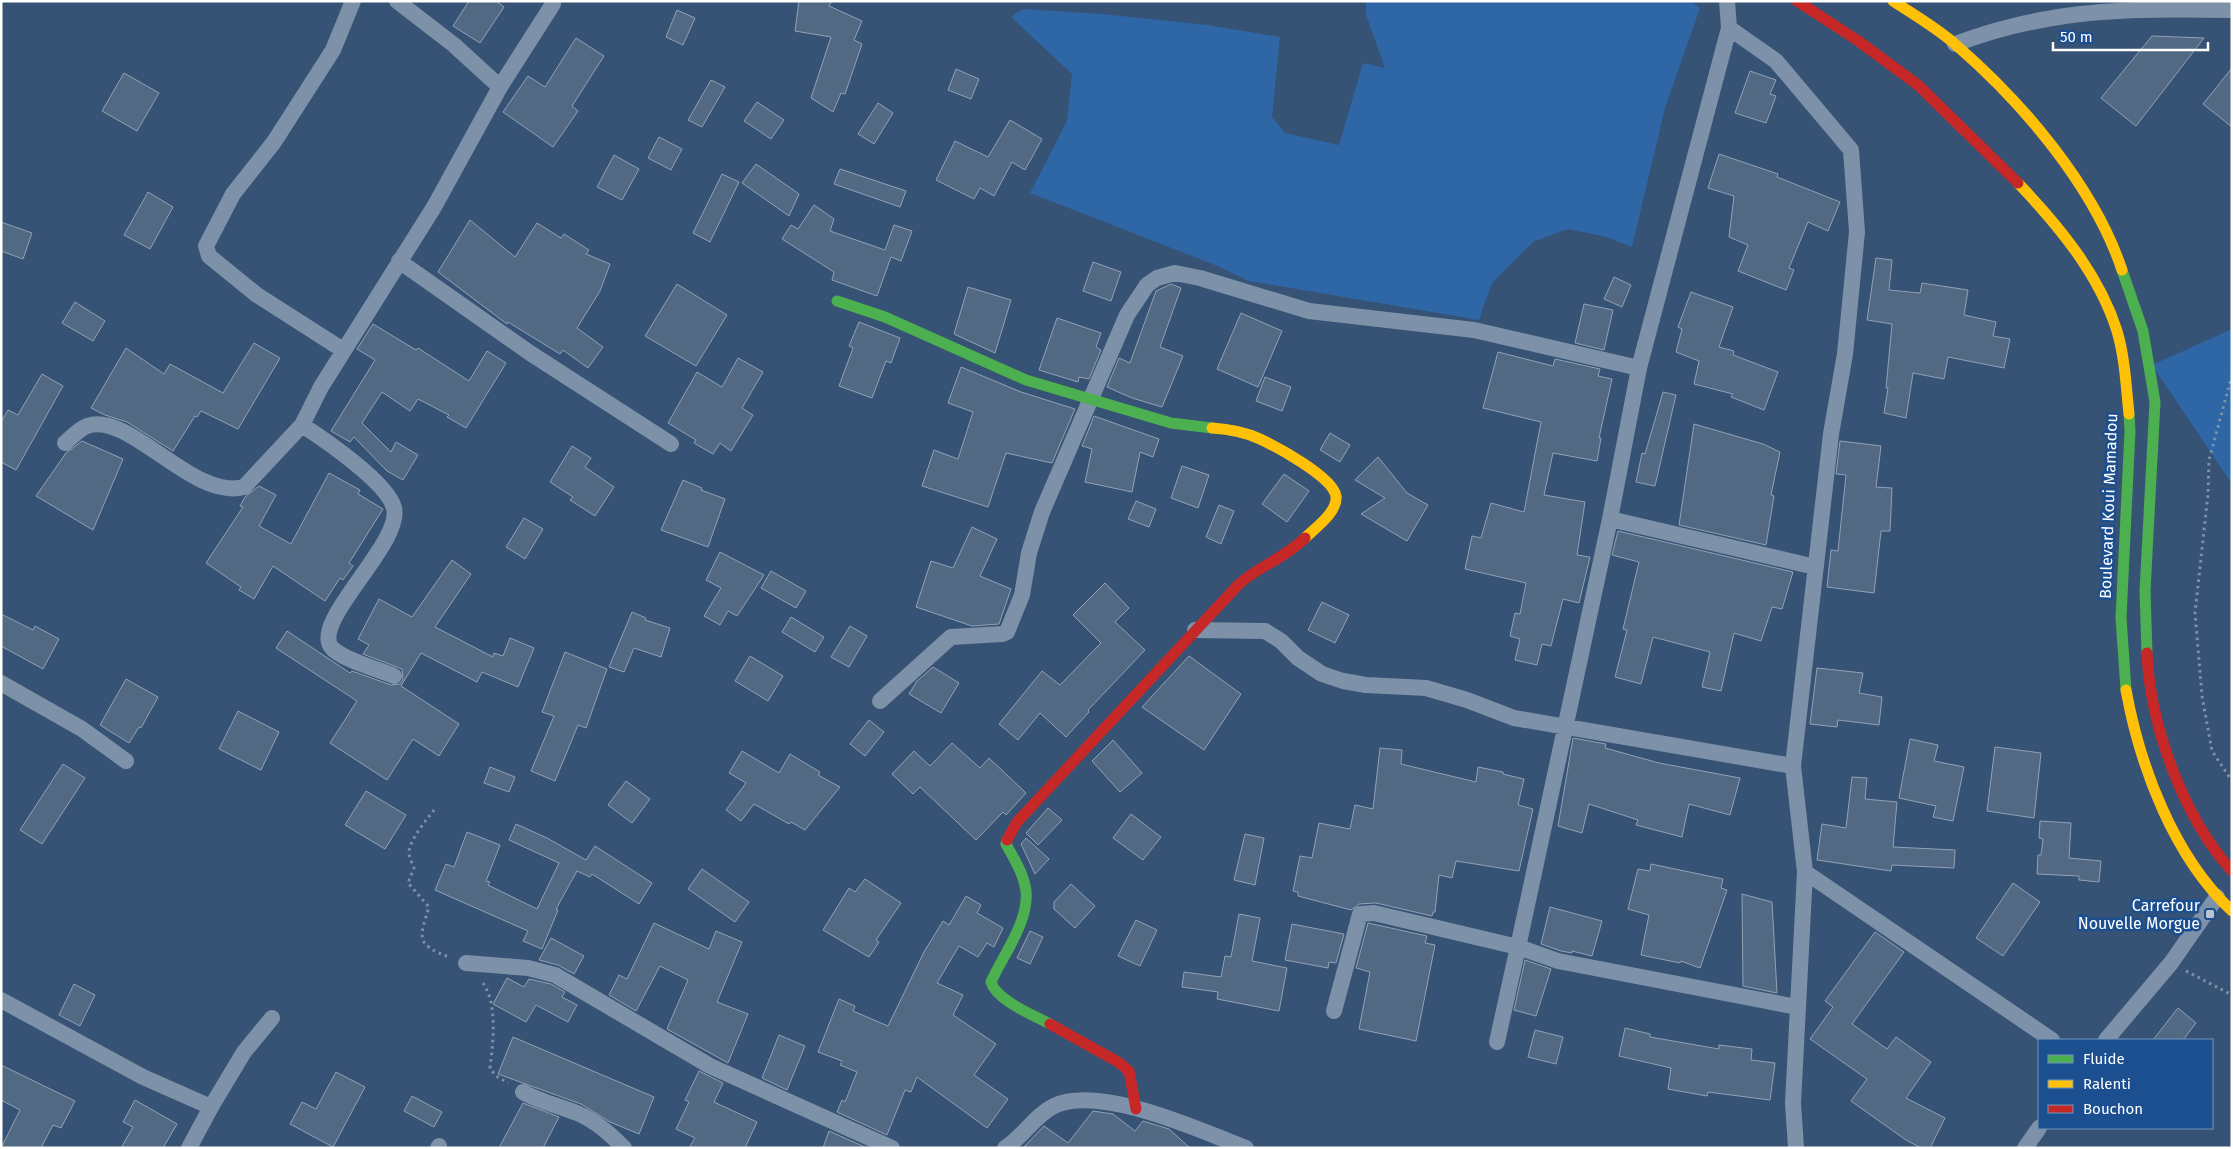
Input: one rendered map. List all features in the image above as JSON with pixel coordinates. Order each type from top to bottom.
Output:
[{"type":"main road","name":"Boulevard Koui Mamadou","points":[[1797,1],[1857,40],[1918,85],[2003,167],[2058,226],[2102,294],[2116,331],[2125,369],[2130,431],[2121,618],[2125,684],[2133,729],[2160,805],[2191,860],[2218,897],[2232,911]]},
{"type":"main road","points":[[1893,1],[1955,44],[2021,109],[2072,174],[2098,217],[2121,266],[2143,331],[2155,402],[2145,591],[2148,671],[2166,758],[2193,817],[2220,858],[2232,871]]},
{"type":"main road","points":[[837,300],[886,317],[980,361],[1026,380],[1091,401],[1171,423],[1234,430],[1260,439],[1315,471],[1331,485],[1336,496],[1334,506],[1327,516],[1301,542],[1278,559],[1254,571],[1195,630],[1017,822],[1009,834],[1006,844],[1023,878],[1026,899],[1016,928],[991,982],[993,989],[1002,997],[1118,1062],[1129,1071],[1136,1109]]},
{"type":"street","points":[[343,350],[257,295],[209,256],[206,246],[233,194],[274,142],[333,50],[353,1]]},
{"type":"street","points":[[397,1],[454,45],[500,87]]},
{"type":"street","points":[[1496,1042],[1610,519],[1639,368],[1728,28],[1727,1]]},
{"type":"street","points":[[65,443],[86,426],[104,425],[125,434],[210,484],[231,490],[244,487],[302,425],[343,350],[434,207],[500,87],[553,4]]},
{"type":"street","points":[[1955,44],[1984,34],[2048,18],[2112,13],[2232,10]]},
{"type":"street","points":[[1728,28],[1776,61],[1851,150],[1856,232],[1845,354],[1831,434],[1793,766],[1805,872],[1793,1104],[1796,1148]]},
{"type":"street","points":[[399,261],[530,353],[671,444]]},
{"type":"street","points":[[880,701],[951,637],[1002,634],[1007,632],[1022,594],[1029,553],[1042,512],[1127,315],[1147,285],[1157,278],[1174,273],[1200,278],[1309,310],[1474,330],[1639,368]]},
{"type":"street","points":[[302,425],[356,464],[386,493],[394,507],[394,526],[350,592],[328,632],[327,640],[331,648],[340,654],[394,676]]},
{"type":"street","points":[[1610,519],[1816,567]]},
{"type":"street","points":[[1195,630],[1265,631],[1281,641],[1298,658],[1322,674],[1343,682],[1426,688],[1467,700],[1514,718],[1793,766]]},
{"type":"street","points":[[1,683],[82,729],[126,761]]},
{"type":"street","points":[[1805,872],[2051,1039]]},
{"type":"street","points":[[2107,1039],[2171,963],[2218,897]]},
{"type":"street","points":[[1334,1010],[1360,914],[1374,912],[1518,947],[1558,962],[1797,1007]]},
{"type":"street","points":[[466,963],[528,968],[555,975],[710,1066],[892,1148]]},
{"type":"street","points":[[1,1000],[143,1077],[211,1107]]},
{"type":"street","points":[[189,1148],[244,1052],[272,1018]]},
{"type":"street","points":[[524,1092],[541,1103],[578,1113],[602,1127],[624,1148]]},
{"type":"street","points":[[1005,1148],[1054,1106],[1075,1100],[1136,1109],[1243,1147]]},
{"type":"street","points":[[2025,1148],[2038,1129]]},
{"type":"path","points":[[2232,375],[2209,460],[2208,494],[2195,613],[2202,696],[2212,750],[2232,781]]},
{"type":"path","points":[[2171,963],[2232,995]]},
{"type":"shaded area","points":[[1366,1],[1690,1],[1700,8],[1665,108],[1632,247],[1606,237],[1568,229],[1533,242],[1492,283],[1479,320],[1249,281],[1215,265],[1030,193],[1067,121],[1072,74],[1011,17],[1023,9],[1102,14],[1208,25],[1280,37],[1272,117],[1285,133],[1339,145],[1363,63],[1385,68],[1366,15]]},
{"type":"shaded area","points":[[2232,329],[2232,484],[2152,365]]},
{"type":"building","points":[[469,1],[496,1],[504,7],[480,43],[453,26]]},
{"type":"building","points":[[799,1],[832,1],[829,6],[862,21],[854,40],[862,44],[845,94],[841,93],[833,112],[811,98],[831,37],[795,31]]},
{"type":"building","points":[[677,10],[695,18],[683,45],[666,37]]},
{"type":"building","points":[[2152,36],[2204,38],[2136,126],[2101,98]]},
{"type":"building","points":[[576,38],[604,56],[572,106],[578,111],[553,147],[503,112],[528,76],[545,87]]},
{"type":"building","points":[[2232,68],[2232,127],[2203,104]]},
{"type":"building","points":[[956,69],[979,79],[971,99],[948,90]]},
{"type":"building","points":[[1750,71],[1776,80],[1770,94],[1776,96],[1766,123],[1735,113]]},
{"type":"building","points":[[124,73],[159,93],[137,131],[102,111]]},
{"type":"building","points":[[711,80],[725,87],[702,127],[688,120]]},
{"type":"building","points":[[757,102],[784,120],[771,139],[744,121]]},
{"type":"building","points":[[878,103],[893,113],[874,144],[858,134]]},
{"type":"building","points":[[1010,120],[1042,139],[1025,170],[1012,162],[994,196],[980,188],[974,199],[936,180],[955,141],[988,157]]},
{"type":"building","points":[[659,137],[682,149],[671,170],[648,158]]},
{"type":"building","points":[[1719,154],[1778,174],[1777,177],[1840,202],[1828,231],[1808,222],[1789,268],[1794,270],[1786,290],[1738,271],[1748,245],[1729,237],[1734,196],[1708,188]]},
{"type":"building","points":[[614,155],[639,169],[622,200],[597,187]]},
{"type":"building","points":[[756,164],[799,194],[789,216],[742,183]]},
{"type":"building","points":[[840,169],[906,191],[900,207],[834,184]]},
{"type":"building","points":[[722,174],[739,182],[710,242],[693,233]]},
{"type":"building","points":[[148,192],[173,207],[150,249],[124,235]]},
{"type":"building","points":[[814,205],[834,219],[830,231],[885,250],[894,225],[912,231],[901,261],[891,257],[877,296],[832,280],[834,272],[782,239],[791,225],[798,229]]},
{"type":"building","points":[[470,220],[515,257],[537,223],[561,238],[564,234],[589,250],[586,254],[610,264],[600,291],[577,328],[603,347],[588,368],[563,350],[560,354],[508,322],[507,324],[438,272]]},
{"type":"building","points":[[1,222],[32,233],[23,259],[1,251]]},
{"type":"building","points":[[1876,258],[1892,260],[1889,290],[1920,293],[1922,283],[1968,290],[1964,315],[1996,322],[1993,336],[2010,339],[2004,368],[1948,357],[1944,379],[1913,373],[1906,418],[1884,413],[1888,388],[1886,388],[1892,324],[1867,320]]},
{"type":"building","points":[[1093,262],[1121,272],[1111,301],[1083,291]]},
{"type":"building","points":[[1614,277],[1631,285],[1622,307],[1604,299]]},
{"type":"building","points":[[677,284],[727,315],[696,366],[645,336]]},
{"type":"building","points":[[1171,284],[1181,288],[1160,347],[1183,356],[1162,407],[1132,398],[1107,387],[1119,358],[1130,363],[1156,291]]},
{"type":"building","points":[[968,287],[1011,300],[995,353],[954,334]]},
{"type":"building","points":[[1691,292],[1733,307],[1719,347],[1734,351],[1733,355],[1778,372],[1764,410],[1731,397],[1733,394],[1694,384],[1699,361],[1676,352],[1682,329],[1678,327]]},
{"type":"building","points":[[75,302],[105,321],[93,341],[62,323]]},
{"type":"building","points":[[1584,304],[1613,310],[1604,350],[1575,343]]},
{"type":"building","points":[[1241,313],[1282,331],[1258,387],[1217,369]]},
{"type":"building","points":[[1057,318],[1101,333],[1096,347],[1101,350],[1089,379],[1079,377],[1078,382],[1039,370]]},
{"type":"building","points":[[859,322],[900,338],[891,363],[886,361],[872,398],[839,386],[853,348],[849,346]]},
{"type":"building","points":[[373,324],[416,350],[418,348],[469,381],[487,351],[506,363],[466,428],[447,417],[449,415],[418,399],[410,411],[382,392],[362,423],[391,452],[396,442],[418,455],[403,480],[387,471],[354,437],[350,442],[331,431],[375,360],[357,349]]},
{"type":"building","points":[[254,343],[280,358],[238,429],[201,411],[197,417],[195,416],[173,451],[127,422],[91,408],[126,348],[164,374],[170,364],[223,393]]},
{"type":"building","points":[[1498,352],[1553,366],[1555,359],[1600,369],[1598,376],[1612,379],[1599,438],[1601,438],[1597,461],[1553,453],[1544,495],[1585,502],[1577,555],[1590,557],[1579,603],[1563,599],[1551,646],[1542,644],[1537,665],[1515,660],[1520,639],[1510,636],[1515,613],[1520,614],[1526,583],[1465,569],[1472,536],[1481,538],[1491,503],[1524,512],[1541,422],[1483,408]]},
{"type":"building","points":[[738,358],[763,372],[742,408],[753,415],[731,451],[720,443],[713,454],[694,443],[696,440],[668,423],[697,372],[722,387]]},
{"type":"building","points":[[961,367],[1021,392],[1075,409],[1052,463],[1006,453],[988,507],[922,486],[934,450],[958,459],[973,412],[948,403]]},
{"type":"building","points":[[42,374],[63,386],[16,470],[1,462],[1,422],[8,410],[18,415]]},
{"type":"building","points":[[1265,377],[1291,387],[1282,411],[1256,401]]},
{"type":"building","points":[[1663,392],[1676,395],[1655,486],[1636,482],[1642,453],[1645,454]]},
{"type":"building","points":[[1094,416],[1159,439],[1153,457],[1140,452],[1132,492],[1085,482],[1092,449],[1082,446]]},
{"type":"building","points":[[1694,424],[1763,444],[1780,452],[1771,495],[1774,496],[1766,545],[1679,525]]},
{"type":"building","points":[[1330,433],[1350,445],[1340,462],[1320,450]]},
{"type":"building","points":[[82,441],[123,459],[93,530],[36,496],[66,453]]},
{"type":"building","points":[[1840,441],[1881,446],[1876,487],[1892,488],[1890,531],[1881,531],[1874,593],[1827,587],[1831,550],[1838,551],[1846,475],[1836,474]]},
{"type":"building","points":[[572,446],[591,458],[585,467],[614,487],[595,516],[570,500],[573,497],[550,482]]},
{"type":"building","points":[[1378,457],[1407,493],[1428,505],[1407,541],[1361,514],[1385,498],[1355,480]]},
{"type":"building","points":[[1182,466],[1209,475],[1198,508],[1171,498]]},
{"type":"building","points":[[329,473],[360,490],[358,494],[383,509],[349,563],[353,566],[343,580],[340,578],[325,601],[273,566],[254,599],[239,590],[241,587],[206,563],[243,507],[240,506],[245,497],[259,486],[276,495],[259,526],[291,544]]},
{"type":"building","points":[[1284,474],[1309,491],[1287,522],[1262,504]]},
{"type":"building","points":[[683,480],[702,488],[701,490],[725,499],[708,547],[661,530]]},
{"type":"building","points":[[1136,501],[1156,509],[1149,527],[1128,519]]},
{"type":"building","points":[[1219,505],[1234,511],[1221,544],[1206,537]]},
{"type":"building","points":[[524,518],[543,529],[525,559],[506,547]]},
{"type":"building","points":[[972,527],[997,539],[980,576],[1011,589],[999,624],[972,626],[916,607],[931,561],[953,568]]},
{"type":"building","points":[[1618,531],[1793,572],[1782,609],[1772,607],[1761,641],[1734,633],[1721,691],[1702,687],[1710,652],[1653,637],[1641,684],[1615,677],[1627,630],[1623,629],[1639,562],[1612,555]]},
{"type":"building","points":[[720,552],[764,575],[737,616],[728,611],[720,625],[704,616],[721,588],[706,580]]},
{"type":"building","points":[[452,560],[471,574],[435,627],[493,657],[494,653],[503,656],[510,638],[534,648],[518,687],[482,672],[477,682],[421,653],[401,686],[459,724],[439,756],[413,739],[387,780],[330,743],[357,701],[276,648],[287,631],[350,673],[352,671],[391,685],[400,684],[403,679],[402,669],[363,654],[369,645],[358,639],[379,599],[412,617]]},
{"type":"building","points":[[771,571],[806,591],[796,608],[761,588]]},
{"type":"building","points":[[1105,583],[1129,608],[1115,622],[1145,650],[1088,710],[1089,712],[1066,737],[1040,713],[1018,740],[999,724],[1042,671],[1060,685],[1101,643],[1073,615]]},
{"type":"building","points":[[1322,602],[1349,615],[1335,643],[1308,630]]},
{"type":"building","points":[[632,612],[646,618],[645,620],[670,628],[661,657],[634,648],[624,672],[609,667]]},
{"type":"building","points":[[1,614],[33,630],[35,626],[59,639],[43,669],[1,646]]},
{"type":"building","points":[[791,617],[824,637],[815,652],[782,632]]},
{"type":"building","points":[[850,626],[867,636],[849,667],[831,657]]},
{"type":"building","points":[[565,652],[607,669],[586,728],[578,725],[555,781],[531,771],[554,716],[542,712]]},
{"type":"building","points":[[750,656],[783,676],[768,701],[735,681]]},
{"type":"building","points":[[1189,656],[1241,694],[1204,750],[1142,707]]},
{"type":"building","points":[[933,667],[959,683],[941,713],[909,694],[917,681]]},
{"type":"building","points":[[1817,668],[1863,673],[1859,693],[1882,697],[1879,725],[1838,720],[1837,727],[1810,724]]},
{"type":"building","points":[[126,679],[158,697],[141,728],[139,727],[129,743],[100,725]]},
{"type":"building","points":[[238,711],[279,732],[261,770],[219,749]]},
{"type":"building","points":[[869,720],[884,732],[865,756],[850,744]]},
{"type":"building","points":[[1573,738],[1606,744],[1605,748],[1659,763],[1740,778],[1730,815],[1689,804],[1682,837],[1636,825],[1638,820],[1589,804],[1582,833],[1558,826]]},
{"type":"building","points":[[1910,739],[1938,745],[1934,761],[1964,767],[1953,821],[1933,817],[1936,806],[1899,798]]},
{"type":"building","points":[[1113,740],[1142,773],[1120,792],[1092,761]]},
{"type":"building","points":[[952,743],[980,768],[989,758],[1026,793],[1006,815],[1003,812],[976,840],[920,787],[913,794],[892,774],[914,751],[930,766]]},
{"type":"building","points":[[1995,747],[2041,753],[2034,818],[1987,811]]},
{"type":"building","points":[[1380,748],[1402,750],[1401,764],[1476,782],[1478,767],[1524,779],[1518,805],[1533,809],[1519,871],[1456,861],[1452,878],[1439,875],[1435,912],[1433,912],[1432,916],[1376,903],[1359,904],[1351,910],[1298,896],[1298,892],[1293,891],[1300,856],[1312,858],[1319,823],[1350,829],[1355,805],[1373,809]]},
{"type":"building","points":[[742,751],[779,773],[790,754],[820,772],[818,775],[840,787],[805,830],[791,822],[789,824],[754,804],[741,821],[726,810],[746,783],[729,773]]},
{"type":"building","points":[[63,764],[85,778],[42,844],[20,830]]},
{"type":"building","points":[[490,767],[515,777],[509,792],[484,783]]},
{"type":"building","points":[[1852,777],[1867,778],[1865,799],[1897,802],[1893,847],[1955,850],[1954,868],[1892,865],[1891,871],[1817,860],[1822,824],[1846,828]]},
{"type":"building","points":[[626,781],[650,799],[632,823],[608,805]]},
{"type":"building","points":[[366,791],[406,815],[385,849],[345,825]]},
{"type":"building","points":[[1048,808],[1062,820],[1038,845],[1026,833]]},
{"type":"building","points":[[1131,814],[1161,837],[1143,860],[1113,838]]},
{"type":"building","points":[[2040,821],[2071,823],[2069,858],[2101,861],[2099,882],[2079,880],[2079,876],[2037,874],[2038,855],[2041,855],[2043,839],[2039,838]]},
{"type":"building","points":[[516,824],[547,838],[586,860],[595,846],[652,883],[639,904],[592,874],[590,877],[577,871],[556,909],[558,910],[542,949],[523,941],[528,931],[435,890],[446,864],[454,867],[467,832],[500,845],[486,881],[490,882],[488,885],[537,909],[559,863],[509,840]]},
{"type":"building","points":[[1245,834],[1264,838],[1255,885],[1234,880]]},
{"type":"building","points":[[1026,838],[1049,859],[1035,874],[1021,844]]},
{"type":"building","points":[[1651,864],[1723,879],[1721,888],[1727,890],[1700,968],[1681,961],[1680,963],[1641,955],[1649,915],[1628,909],[1638,869],[1650,871]]},
{"type":"building","points":[[702,869],[749,902],[735,922],[688,889]]},
{"type":"building","points":[[865,879],[901,903],[876,940],[879,942],[869,957],[823,930],[849,888],[855,892]]},
{"type":"building","points":[[2013,883],[2040,902],[2003,956],[1976,938]]},
{"type":"building","points":[[1071,884],[1095,906],[1075,928],[1054,909],[1054,902]]},
{"type":"building","points":[[1742,894],[1772,902],[1777,993],[1743,986]]},
{"type":"building","points":[[966,896],[981,905],[977,913],[1003,928],[994,947],[987,943],[978,957],[959,946],[937,983],[963,995],[953,1015],[996,1044],[974,1075],[1008,1099],[987,1128],[917,1077],[911,1092],[905,1090],[887,1135],[837,1112],[842,1100],[845,1102],[857,1072],[840,1065],[842,1061],[818,1052],[839,999],[855,1006],[853,1011],[888,1026],[924,952],[943,921],[949,925]]},
{"type":"building","points":[[1550,907],[1602,921],[1592,956],[1572,951],[1572,953],[1561,951],[1541,944]]},
{"type":"building","points":[[1239,914],[1260,918],[1252,961],[1287,968],[1279,1011],[1217,999],[1218,992],[1182,987],[1184,972],[1221,977],[1225,956],[1231,957]]},
{"type":"building","points":[[1136,920],[1157,930],[1140,966],[1118,956]]},
{"type":"building","points":[[654,923],[709,949],[716,931],[742,942],[717,1002],[748,1014],[728,1063],[667,1029],[688,980],[660,966],[636,1011],[609,995],[619,975],[627,979]]},
{"type":"building","points":[[1368,923],[1427,936],[1425,943],[1435,945],[1416,1041],[1359,1029],[1370,972],[1356,968]]},
{"type":"building","points":[[1292,924],[1344,934],[1336,963],[1329,962],[1328,968],[1285,960]]},
{"type":"building","points":[[1030,931],[1043,937],[1030,964],[1017,958]]},
{"type":"building","points":[[1875,932],[1904,952],[1852,1024],[1887,1049],[1896,1037],[1931,1062],[1906,1098],[1945,1118],[1930,1148],[1921,1148],[1906,1140],[1851,1101],[1867,1079],[1810,1039],[1833,1007],[1825,1001]]},
{"type":"building","points":[[551,938],[584,956],[574,974],[558,965],[539,960]]},
{"type":"building","points":[[1525,960],[1551,969],[1536,1016],[1514,1010]]},
{"type":"building","points":[[507,978],[524,987],[529,979],[551,984],[565,992],[562,997],[577,1005],[568,1022],[536,1005],[526,1022],[493,1004]]},
{"type":"building","points":[[74,984],[95,995],[80,1026],[59,1015]]},
{"type":"building","points":[[2178,1008],[2196,1023],[2184,1039],[2154,1039]]},
{"type":"building","points":[[1625,1028],[1650,1034],[1650,1037],[1719,1049],[1719,1045],[1752,1049],[1751,1060],[1775,1063],[1770,1100],[1708,1092],[1707,1096],[1668,1089],[1671,1068],[1619,1056]]},
{"type":"building","points":[[1535,1030],[1563,1037],[1556,1064],[1528,1057]]},
{"type":"building","points":[[779,1035],[805,1046],[787,1090],[762,1078]]},
{"type":"building","points":[[513,1037],[654,1097],[639,1134],[610,1122],[581,1104],[498,1074]]},
{"type":"building","points":[[1,1065],[75,1101],[61,1128],[53,1125],[41,1148],[1,1148],[20,1110],[1,1100]]},
{"type":"building","points":[[699,1071],[723,1083],[714,1102],[757,1122],[745,1148],[689,1148],[695,1138],[676,1129],[689,1102],[685,1100]]},
{"type":"building","points":[[336,1072],[365,1087],[333,1147],[290,1124],[302,1102],[316,1109]]},
{"type":"building","points":[[412,1096],[442,1112],[434,1127],[404,1111]]},
{"type":"building","points":[[135,1100],[177,1124],[163,1148],[121,1148],[133,1127],[123,1122]]},
{"type":"building","points":[[523,1103],[559,1117],[543,1148],[499,1148]]},
{"type":"building","points":[[1093,1111],[1113,1114],[1135,1131],[1143,1121],[1169,1129],[1190,1148],[1023,1148],[1044,1126],[1068,1143]]},
{"type":"building","points":[[829,1131],[867,1148],[823,1148]]},
{"type":"traffic: fast","points":[[2122,270],[2143,331],[2155,402],[2145,591],[2147,653]]},
{"type":"traffic: fast","points":[[837,301],[885,317],[1026,380],[1171,423],[1212,428]]},
{"type":"traffic: fast","points":[[2126,690],[2121,618],[2130,431],[2129,414]]},
{"type":"traffic: fast","points":[[1007,840],[1006,844],[1023,879],[1026,903],[1014,938],[991,982],[994,989],[1007,1001],[1050,1024]]},
{"type":"traffic: slow","points":[[1893,1],[1933,27],[1956,45],[2006,92],[2030,119],[2075,177],[2094,207],[2110,239],[2122,270]]},
{"type":"traffic: slow","points":[[2018,183],[2076,251],[2100,290],[2120,341],[2129,414]]},
{"type":"traffic: slow","points":[[1212,428],[1242,433],[1268,443],[1303,463],[1333,488],[1336,502],[1330,514],[1305,538]]},
{"type":"traffic: slow","points":[[2126,690],[2140,749],[2150,780],[2163,809],[2193,865],[2211,889],[2232,911]]},
{"type":"traffic: jam","points":[[1797,1],[1857,40],[1918,85],[2018,183]]},
{"type":"traffic: jam","points":[[1007,840],[1017,822],[1239,584],[1289,551],[1305,538]]},
{"type":"traffic: jam","points":[[2147,653],[2155,710],[2172,769],[2198,824],[2214,849],[2232,871]]},
{"type":"traffic: jam","points":[[1050,1024],[1118,1062],[1129,1071],[1136,1109]]},
{"type":"place","name":"Carrefour Nouvelle Morgue","points":[[2210,914]]}]
